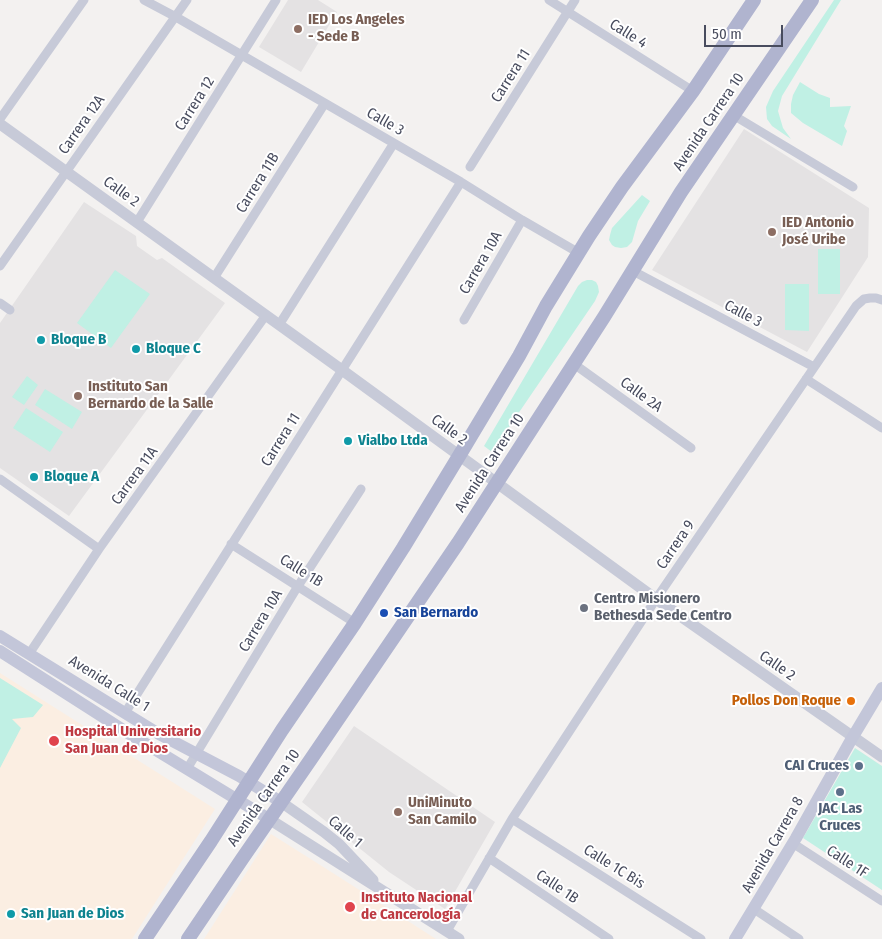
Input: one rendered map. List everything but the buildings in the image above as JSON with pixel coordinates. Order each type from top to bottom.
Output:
[{"type":"main road","points":[[742,19],[745,0]]},
{"type":"main road","name":"Avenida Carrera 10","points":[[144,939],[211,841],[403,548],[579,253],[622,188],[693,91],[754,0]]},
{"type":"main road","name":"Avenida Carrera 10","points":[[188,939],[458,543],[604,317],[681,192],[812,0]]},
{"type":"main road","name":"Avenida Calle 1","points":[[0,636],[159,734],[249,782],[281,802]]},
{"type":"main road","name":"Avenida Calle 1","points":[[0,652],[269,819]]},
{"type":"main road","name":"Avenida Carrera 8","points":[[736,939],[794,844],[882,688]]},
{"type":"street","points":[[0,119],[84,0]]},
{"type":"street","name":"Calle 3","points":[[144,0],[176,16],[579,253]]},
{"type":"street","name":"Carrera 12A","points":[[0,266],[187,0]]},
{"type":"street","name":"Carrera 12","points":[[136,222],[276,0]]},
{"type":"street","name":"Calle 4","points":[[549,0],[693,91]]},
{"type":"street","name":"Carrera 11","points":[[470,166],[576,0]]},
{"type":"street","name":"Carrera 11B","points":[[214,278],[325,103]]},
{"type":"street","points":[[733,115],[853,187]]},
{"type":"street","name":"Calle 2","points":[[0,124],[279,324],[656,599],[882,757]]},
{"type":"street","points":[[279,324],[394,143]]},
{"type":"street","name":"Carrera 11","points":[[125,713],[461,182]]},
{"type":"street","name":"Carrera 10A","points":[[464,320],[522,220]]},
{"type":"street","name":"Calle 3","points":[[633,271],[814,367]]},
{"type":"street","name":"Carrera 9","points":[[447,931],[512,819],[656,599],[856,306],[870,298],[882,300]]},
{"type":"street","points":[[0,303],[10,310]]},
{"type":"street","name":"Carrera 11A","points":[[29,654],[99,549],[266,316]]},
{"type":"street","name":"Calle 2A","points":[[574,364],[691,448]]},
{"type":"street","points":[[806,379],[882,428]]},
{"type":"street","points":[[0,479],[99,549]]},
{"type":"street","name":"Carrera 10A","points":[[187,769],[298,586],[361,489]]},
{"type":"street","name":"Calle 1B","points":[[231,544],[355,623]]},
{"type":"street","name":"Calle 1","points":[[281,802],[339,844],[383,891]]},
{"type":"street","name":"Calle 1","points":[[269,819],[459,939]]},
{"type":"street","name":"Calle 1C Bis","points":[[512,819],[701,939]]},
{"type":"street","name":"Calle 1F","points":[[794,844],[882,901]]},
{"type":"street","name":"Calle 1B","points":[[490,858],[609,939]]},
{"type":"street","points":[[754,909],[799,939]]},
{"type":"shaded area","name":"IED Los Angeles - Sede B","points":[[288,0],[318,0],[337,12],[301,72],[259,47]]},
{"type":"shaded area","name":"IED Antonio José Uribe","points":[[744,129],[869,208],[868,257],[807,352],[652,270]]},
{"type":"shaded area","name":"Instituto San Bernardo de la Salle","points":[[84,202],[136,236],[137,246],[157,260],[162,258],[225,303],[69,516],[0,468],[0,323]]},
{"type":"shaded area","name":"Hospital Universitario San Juan de Dios","points":[[0,673],[215,809],[132,939],[0,939]]},
{"type":"shaded area","name":"UniMinuto San Camilo","points":[[354,726],[495,822],[445,909],[389,872],[302,802]]},
{"type":"shaded area","points":[[271,834],[336,875],[436,939],[204,939]]},
{"type":"green space","points":[[834,0],[841,0],[782,96],[778,111],[783,128],[791,139],[772,126],[767,119],[766,107],[773,91]]},
{"type":"green space","points":[[800,82],[819,94],[830,98],[830,107],[851,106],[844,126],[847,131],[842,146],[803,123],[791,113],[793,95]]},
{"type":"green space","points":[[642,195],[650,201],[638,221],[632,242],[627,247],[615,247],[609,240],[612,228]]},
{"type":"green space","points":[[818,249],[840,249],[840,294],[818,294]]},
{"type":"green space","points":[[115,270],[150,294],[111,348],[77,323]]},
{"type":"green space","points":[[587,280],[596,282],[598,286],[599,292],[595,301],[492,452],[484,446],[578,286]]},
{"type":"green space","points":[[785,284],[809,284],[809,331],[785,330]]},
{"type":"green space","points":[[27,376],[38,385],[24,405],[12,397]]},
{"type":"green space","points":[[45,389],[82,412],[72,429],[35,405]]},
{"type":"green space","points":[[26,408],[63,432],[50,452],[13,428]]},
{"type":"green space","points":[[0,678],[43,705],[33,717],[12,719],[21,728],[0,768]]},
{"type":"green space","points":[[855,748],[882,766],[882,890],[803,838]]},
{"type":"place","name":"IED Los Angeles - Sede B","points":[[298,29]]},
{"type":"place","name":"IED Antonio José Uribe","points":[[772,232]]},
{"type":"place","name":"Bloque B","points":[[41,340]]},
{"type":"place","name":"Bloque C","points":[[136,349]]},
{"type":"place","name":"Instituto San Bernardo de la Salle","points":[[78,396]]},
{"type":"place","name":"Vialbo Ltda","points":[[348,441]]},
{"type":"place","name":"Bloque A","points":[[34,477]]},
{"type":"place","name":"Centro Misionero Bethesda Sede Centro","points":[[584,608]]},
{"type":"place","name":"San Bernardo","points":[[384,613]]},
{"type":"place","name":"Pollos Don Roque","points":[[851,701]]},
{"type":"place","name":"Hospital Universitario San Juan de Dios","points":[[54,741]]},
{"type":"place","name":"CAI Cruces","points":[[859,766]]},
{"type":"place","name":"JAC Las Cruces","points":[[840,792]]},
{"type":"place","name":"UniMinuto San Camilo","points":[[398,812]]},
{"type":"place","name":"Instituto Nacional de Cancerología","points":[[350,907]]},
{"type":"place","name":"San Juan de Dios","points":[[11,914]]}]
